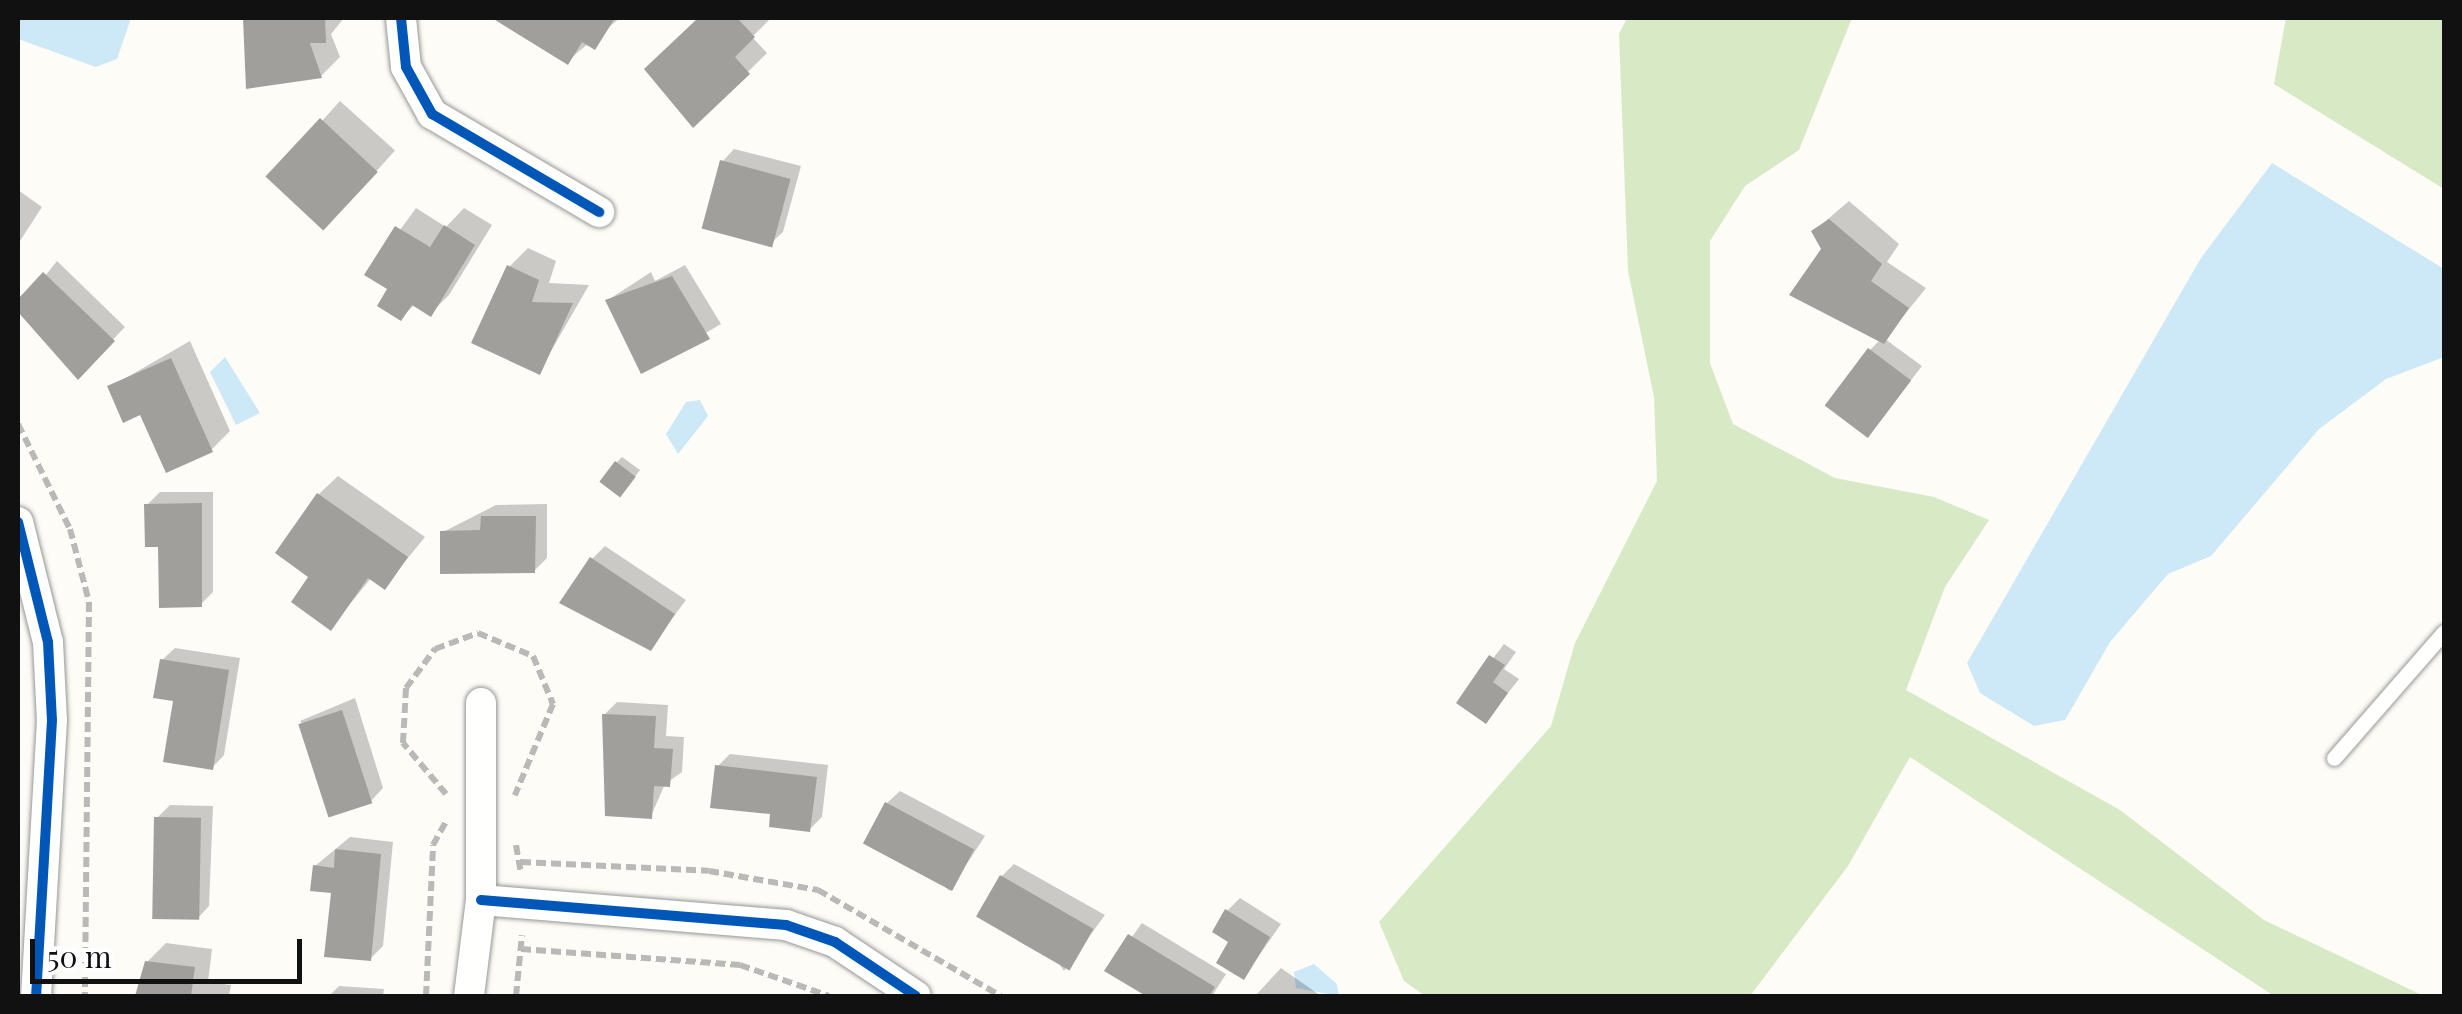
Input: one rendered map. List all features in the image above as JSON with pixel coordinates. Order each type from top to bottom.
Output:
[{"type":"street","points":[[401,18],[406,67],[432,114],[599,212]]},
{"type":"street","points":[[18,522],[48,642],[52,720],[36,996]]},
{"type":"street","points":[[469,996],[480,900],[481,703]]},
{"type":"street","points":[[480,900],[786,924],[835,942],[916,996]]},
{"type":"lane","points":[[2334,758],[2444,632]]},
{"type":"path","points":[[520,949],[740,964],[829,996]]},
{"type":"green space","points":[[1627,18],[1852,18],[1799,150],[1745,186],[1710,241],[1710,363],[1733,424],[1835,478],[1934,497],[1989,520],[1945,587],[1906,690],[2120,810],[2264,920],[2424,996],[2274,996],[1910,757],[1848,866],[1750,996],[1425,996],[1404,981],[1379,922],[1551,726],[1575,643],[1657,481],[1654,397],[1628,271],[1619,34]]},
{"type":"green space","points":[[2286,18],[2444,18],[2444,189],[2274,84]]},
{"type":"water","points":[[18,18],[131,18],[117,59],[96,67],[18,39]]},
{"type":"water","points":[[2272,163],[2444,269],[2444,357],[2386,379],[2319,429],[2211,556],[2168,574],[2110,642],[2065,720],[2034,726],[1980,693],[1967,663],[2201,258]]},
{"type":"water","points":[[225,357],[260,413],[236,425],[210,372]]},
{"type":"water","points":[[700,400],[708,416],[678,454],[666,434],[686,402]]},
{"type":"water","points":[[1314,964],[1337,984],[1339,996],[1296,988],[1294,972]]},
{"type":"building","points":[[243,18],[325,18],[326,43],[310,43],[322,78],[246,89]]},
{"type":"building","points":[[492,18],[615,18],[595,50],[582,42],[568,65]]},
{"type":"building","points":[[698,18],[737,18],[755,37],[735,57],[750,74],[693,128],[644,69]]},
{"type":"building","points":[[320,118],[378,172],[323,230],[265,177]]},
{"type":"building","points":[[720,160],[791,179],[772,247],[702,229]]},
{"type":"building","points":[[1829,219],[1882,264],[1871,281],[1909,308],[1884,344],[1789,295],[1821,249],[1811,231]]},
{"type":"building","points":[[444,225],[475,245],[431,317],[412,305],[401,321],[377,306],[387,289],[364,275],[395,226],[430,247]]},
{"type":"building","points":[[507,265],[539,280],[532,302],[573,303],[540,375],[471,343]]},
{"type":"building","points":[[43,272],[115,341],[78,380],[18,312],[18,299]]},
{"type":"building","points":[[672,276],[710,339],[641,374],[605,300]]},
{"type":"building","points":[[1868,348],[1911,380],[1868,438],[1825,406]]},
{"type":"building","points":[[171,358],[213,452],[166,473],[140,415],[123,423],[107,386]]},
{"type":"building","points":[[615,461],[636,477],[620,497],[599,482]]},
{"type":"building","points":[[317,493],[408,557],[385,590],[368,578],[331,631],[291,602],[308,577],[275,553]]},
{"type":"building","points":[[202,503],[202,607],[159,608],[158,547],[145,547],[144,504]]},
{"type":"building","points":[[481,516],[536,516],[535,573],[440,574],[440,531],[480,530]]},
{"type":"building","points":[[590,557],[675,614],[651,651],[559,603]]},
{"type":"building","points":[[1489,655],[1505,665],[1493,682],[1508,693],[1486,724],[1456,703]]},
{"type":"building","points":[[160,659],[229,670],[213,770],[163,762],[173,701],[153,698]]},
{"type":"building","points":[[342,710],[372,803],[329,817],[298,724]]},
{"type":"building","points":[[602,714],[656,716],[654,748],[673,749],[670,787],[654,786],[652,819],[605,816]]},
{"type":"building","points":[[715,765],[817,777],[810,832],[769,827],[770,814],[710,808]]},
{"type":"building","points":[[885,802],[974,849],[952,891],[863,843]]},
{"type":"building","points":[[154,817],[201,818],[199,920],[152,919]]},
{"type":"building","points":[[335,849],[381,854],[371,961],[324,957],[331,893],[310,891],[313,865],[334,868]]},
{"type":"building","points":[[1000,875],[1094,929],[1070,971],[976,917]]},
{"type":"building","points":[[1225,909],[1270,937],[1244,980],[1216,963],[1228,942],[1212,932]]},
{"type":"building","points":[[1128,934],[1215,987],[1209,996],[1146,996],[1104,971]]},
{"type":"building","points":[[145,961],[195,967],[191,996],[135,996]]},
{"type":"cycle path","points":[[401,18],[406,67],[432,114],[599,212]]},
{"type":"cycle path","points":[[18,522],[48,642],[52,720],[36,996]]},
{"type":"cycle path","points":[[481,900],[786,925],[835,942],[916,996]]}]
